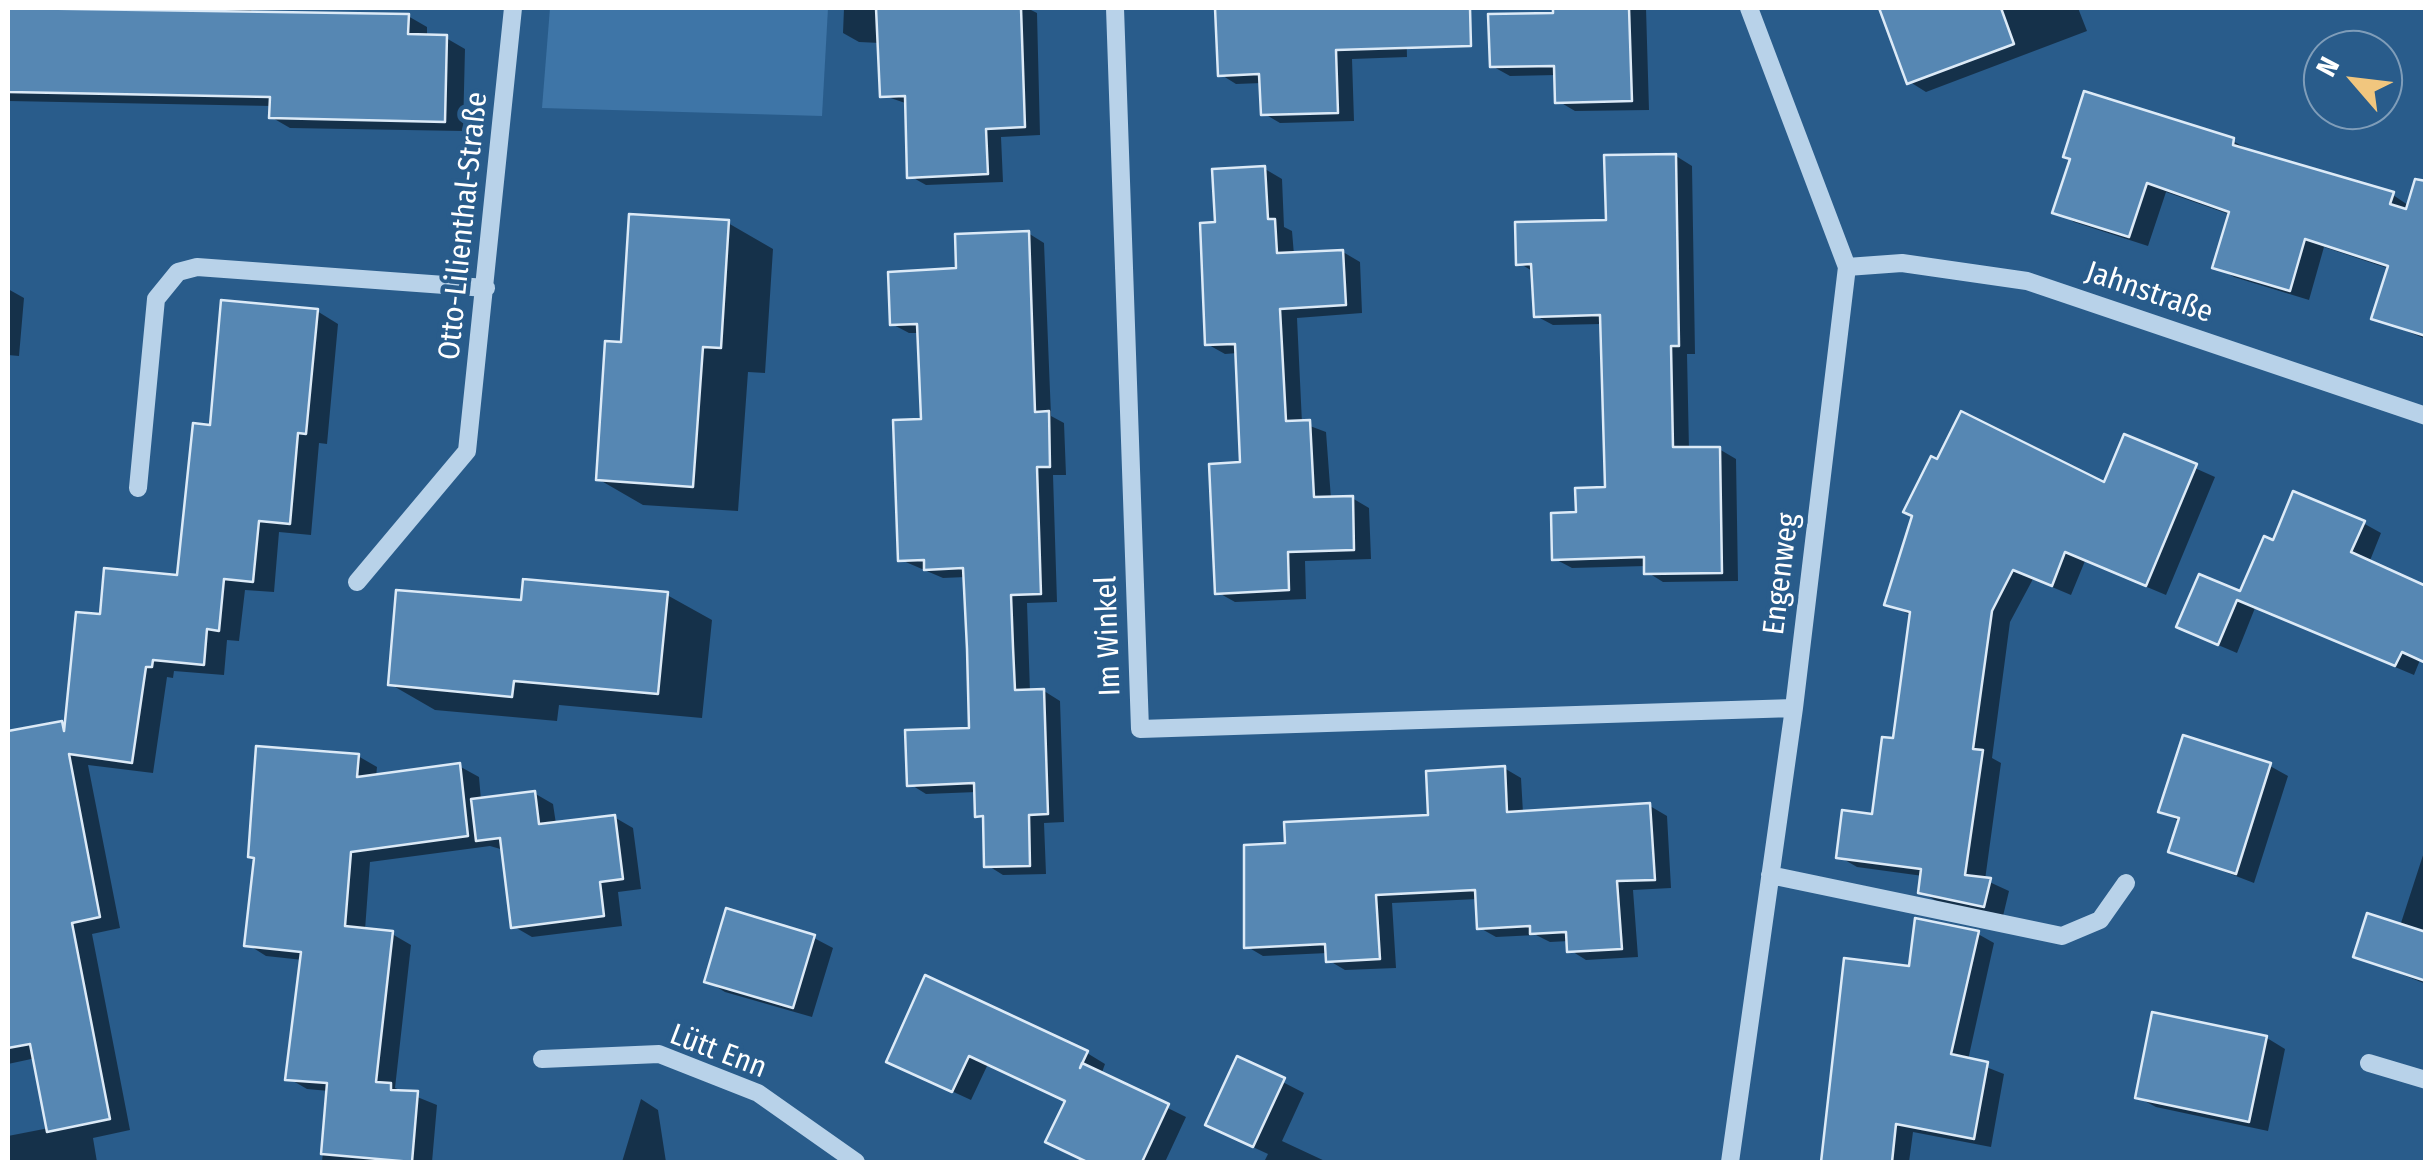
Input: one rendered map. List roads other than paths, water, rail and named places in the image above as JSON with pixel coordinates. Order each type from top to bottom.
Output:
[{"type":"street","name":"Otto-Lilienthal-Straße","points":[[357,582],[467,451],[513,8]]},
{"type":"street","name":"Im Winkel","points":[[1115,8],[1140,728],[1794,708]]},
{"type":"street","name":"Engenweg","points":[[1730,1162],[1794,708],[1847,267],[1750,8]]},
{"type":"street","name":"Jahnstraße","points":[[1847,267],[1902,263],[2027,281],[2426,416]]},
{"type":"street","points":[[138,488],[156,299],[178,272],[197,267],[486,288]]},
{"type":"street","points":[[1770,875],[2062,936],[2100,920],[2126,883]]},
{"type":"street","name":"Lütt Enn","points":[[542,1060],[659,1054],[758,1093],[856,1162]]},
{"type":"street","points":[[2369,1063],[2426,1080]]}]
